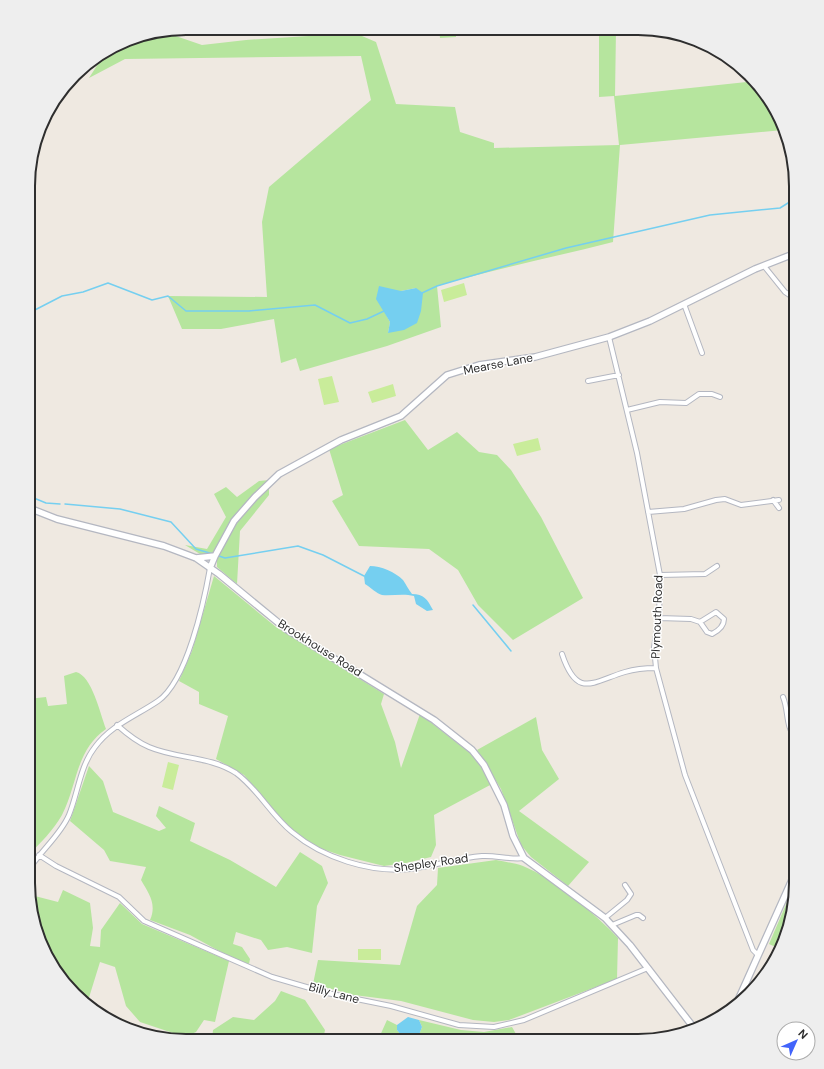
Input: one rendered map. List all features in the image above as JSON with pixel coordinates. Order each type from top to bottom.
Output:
[{"type":"street","name":"Mearse Lane","points":[[210,568],[234,521],[255,497],[279,474],[341,440],[401,416],[447,375],[479,365],[535,357],[609,337],[650,321],[755,269],[789,256]]},
{"type":"street","points":[[764,266],[785,292],[789,295]]},
{"type":"street","points":[[684,304],[702,353]]},
{"type":"street","name":"Plymouth Road","points":[[609,337],[627,410],[660,575],[659,618],[654,647],[656,668],[685,775],[729,892],[753,950],[758,955]]},
{"type":"street","points":[[588,381],[619,375]]},
{"type":"street","points":[[627,410],[660,402],[686,403],[699,394],[712,394],[720,398]]},
{"type":"street","points":[[648,512],[684,510],[716,500],[725,500],[742,505],[780,500]]},
{"type":"street","points":[[772,500],[779,508]]},
{"type":"street","name":"Brookhouse Road","points":[[35,510],[57,519],[164,546],[196,558],[286,629],[434,720],[472,750],[484,765],[498,790],[519,850],[524,858]]},
{"type":"street","points":[[196,558],[215,556]]},
{"type":"street","points":[[660,575],[705,574],[717,566]]},
{"type":"street","points":[[35,861],[61,829],[69,815],[85,766],[94,748],[104,735],[117,725],[160,700],[178,678],[197,624],[210,568]]},
{"type":"street","points":[[659,618],[691,619],[700,622],[707,632],[712,634],[718,631],[724,622],[719,613],[714,612],[700,622]]},
{"type":"street","points":[[562,654],[568,671],[576,679],[586,684],[599,683],[632,670],[656,668]]},
{"type":"street","points":[[783,697],[787,705],[789,727]]},
{"type":"street","name":"Shepley Road","points":[[117,725],[138,742],[150,748],[179,756],[217,763],[236,774],[257,793],[273,814],[291,832],[321,852],[359,864],[395,870],[480,856],[496,856],[516,859],[524,858]]},
{"type":"street","name":"Billy Lane","points":[[39,855],[56,866],[119,897],[144,921],[272,976],[327,993],[392,1006],[459,1025],[494,1027],[524,1020],[648,968]]},
{"type":"street","points":[[524,858],[605,918],[648,968],[691,1025]]},
{"type":"street","points":[[605,918],[627,900],[631,894],[625,885]]},
{"type":"street","points":[[741,994],[789,886]]},
{"type":"street","points":[[612,925],[639,915],[643,918]]},
{"type":"green space","points":[[174,35],[202,45],[246,40],[324,35],[360,35],[376,42],[396,104],[455,107],[460,132],[494,143],[494,148],[619,145],[614,96],[599,97],[599,35],[616,35],[615,96],[748,82],[764,102],[779,130],[620,145],[613,242],[437,286],[441,327],[387,346],[300,371],[296,358],[281,363],[274,319],[221,329],[182,329],[168,296],[267,297],[262,222],[269,187],[371,100],[361,56],[125,59],[89,78],[99,62],[110,55],[128,46],[166,36]],"holes":[[[416,288],[388,333],[390,322],[384,311],[401,291]]]},
{"type":"green space","points":[[440,35],[456,35],[456,37],[440,38]]},
{"type":"green space","points":[[464,283],[467,295],[444,302],[441,290]]},
{"type":"green space","points":[[332,376],[339,402],[324,405],[318,379]]},
{"type":"green space","points":[[393,384],[396,396],[372,403],[368,392]]},
{"type":"green space","points":[[405,420],[428,450],[457,432],[479,452],[497,455],[511,470],[541,517],[583,598],[513,640],[478,605],[458,570],[429,549],[359,546],[332,501],[343,495],[329,449]]},
{"type":"green space","points":[[538,438],[541,450],[517,456],[513,444]]},
{"type":"green space","points":[[269,480],[269,495],[240,531],[237,584],[217,567],[217,557],[200,554],[185,545],[207,549],[226,517],[214,494],[226,487],[237,497],[259,481]]},
{"type":"green space","points":[[214,576],[276,627],[384,694],[381,704],[395,742],[401,768],[420,714],[474,756],[492,784],[434,815],[436,845],[431,857],[384,866],[319,848],[292,831],[244,775],[216,759],[228,716],[199,704],[199,692],[179,681],[192,651]]},
{"type":"green space","points":[[76,672],[87,680],[95,696],[106,729],[88,747],[78,769],[62,815],[55,826],[35,849],[35,698],[46,697],[48,706],[67,704],[64,676]]},
{"type":"green space","points":[[536,717],[542,750],[559,779],[519,811],[589,862],[568,886],[531,857],[521,845],[501,789],[477,750]]},
{"type":"green space","points":[[168,762],[179,765],[173,790],[162,787]]},
{"type":"green space","points":[[89,766],[103,781],[113,812],[159,831],[166,828],[156,816],[159,806],[195,823],[190,841],[230,860],[276,887],[300,852],[322,866],[328,883],[317,906],[312,953],[287,947],[268,950],[261,940],[236,932],[233,944],[242,947],[250,959],[249,964],[230,957],[190,935],[150,920],[153,909],[151,899],[141,880],[146,867],[110,861],[104,850],[70,821]]},
{"type":"green space","points":[[496,860],[513,863],[534,871],[587,908],[609,929],[618,938],[617,979],[509,1020],[494,1022],[473,1020],[401,1001],[354,995],[313,984],[318,960],[400,965],[417,906],[437,885],[438,868]]},
{"type":"green space","points":[[63,890],[90,903],[93,928],[90,946],[100,947],[101,930],[120,903],[142,924],[229,961],[215,1022],[204,1020],[196,1032],[192,1034],[176,1034],[140,1022],[126,1006],[115,967],[100,962],[89,999],[86,997],[72,983],[55,959],[43,932],[35,896],[58,902]]},
{"type":"green space","points":[[788,899],[784,922],[778,941],[775,947],[769,944]]},
{"type":"green space","points":[[358,949],[381,949],[381,960],[358,960]]},
{"type":"green space","points":[[281,991],[305,1000],[325,1030],[324,1034],[213,1034],[213,1030],[233,1017],[254,1020],[275,1001]]},
{"type":"green space","points":[[387,1020],[397,1025],[397,1030],[400,1034],[381,1034]]},
{"type":"green space","points":[[419,1020],[461,1030],[484,1032],[512,1027],[516,1034],[419,1034],[422,1027]]},
{"type":"water","points":[[379,286],[401,291],[416,288],[423,293],[421,311],[417,323],[404,330],[388,333],[390,322],[376,299]]},
{"type":"water","points":[[370,566],[383,568],[396,574],[403,580],[412,594],[420,595],[425,598],[433,610],[427,611],[416,604],[414,596],[382,595],[376,592],[365,584],[364,576]]},
{"type":"water","points":[[408,1017],[419,1020],[422,1027],[419,1034],[400,1034],[397,1030],[397,1025]]},
{"type":"waterway","points":[[422,293],[437,286],[566,248],[710,215],[780,208],[789,202]]},
{"type":"waterway","points":[[35,310],[62,296],[83,292],[108,283],[152,300],[168,296],[186,311],[249,311],[315,305],[350,323],[367,319],[384,311]]},
{"type":"waterway","points":[[35,498],[46,503],[60,504]]},
{"type":"waterway","points":[[65,504],[120,509],[171,522],[196,549],[213,554]]},
{"type":"waterway","points":[[219,556],[225,558],[298,546],[323,555],[364,576]]},
{"type":"waterway","points":[[473,605],[511,651]]}]
